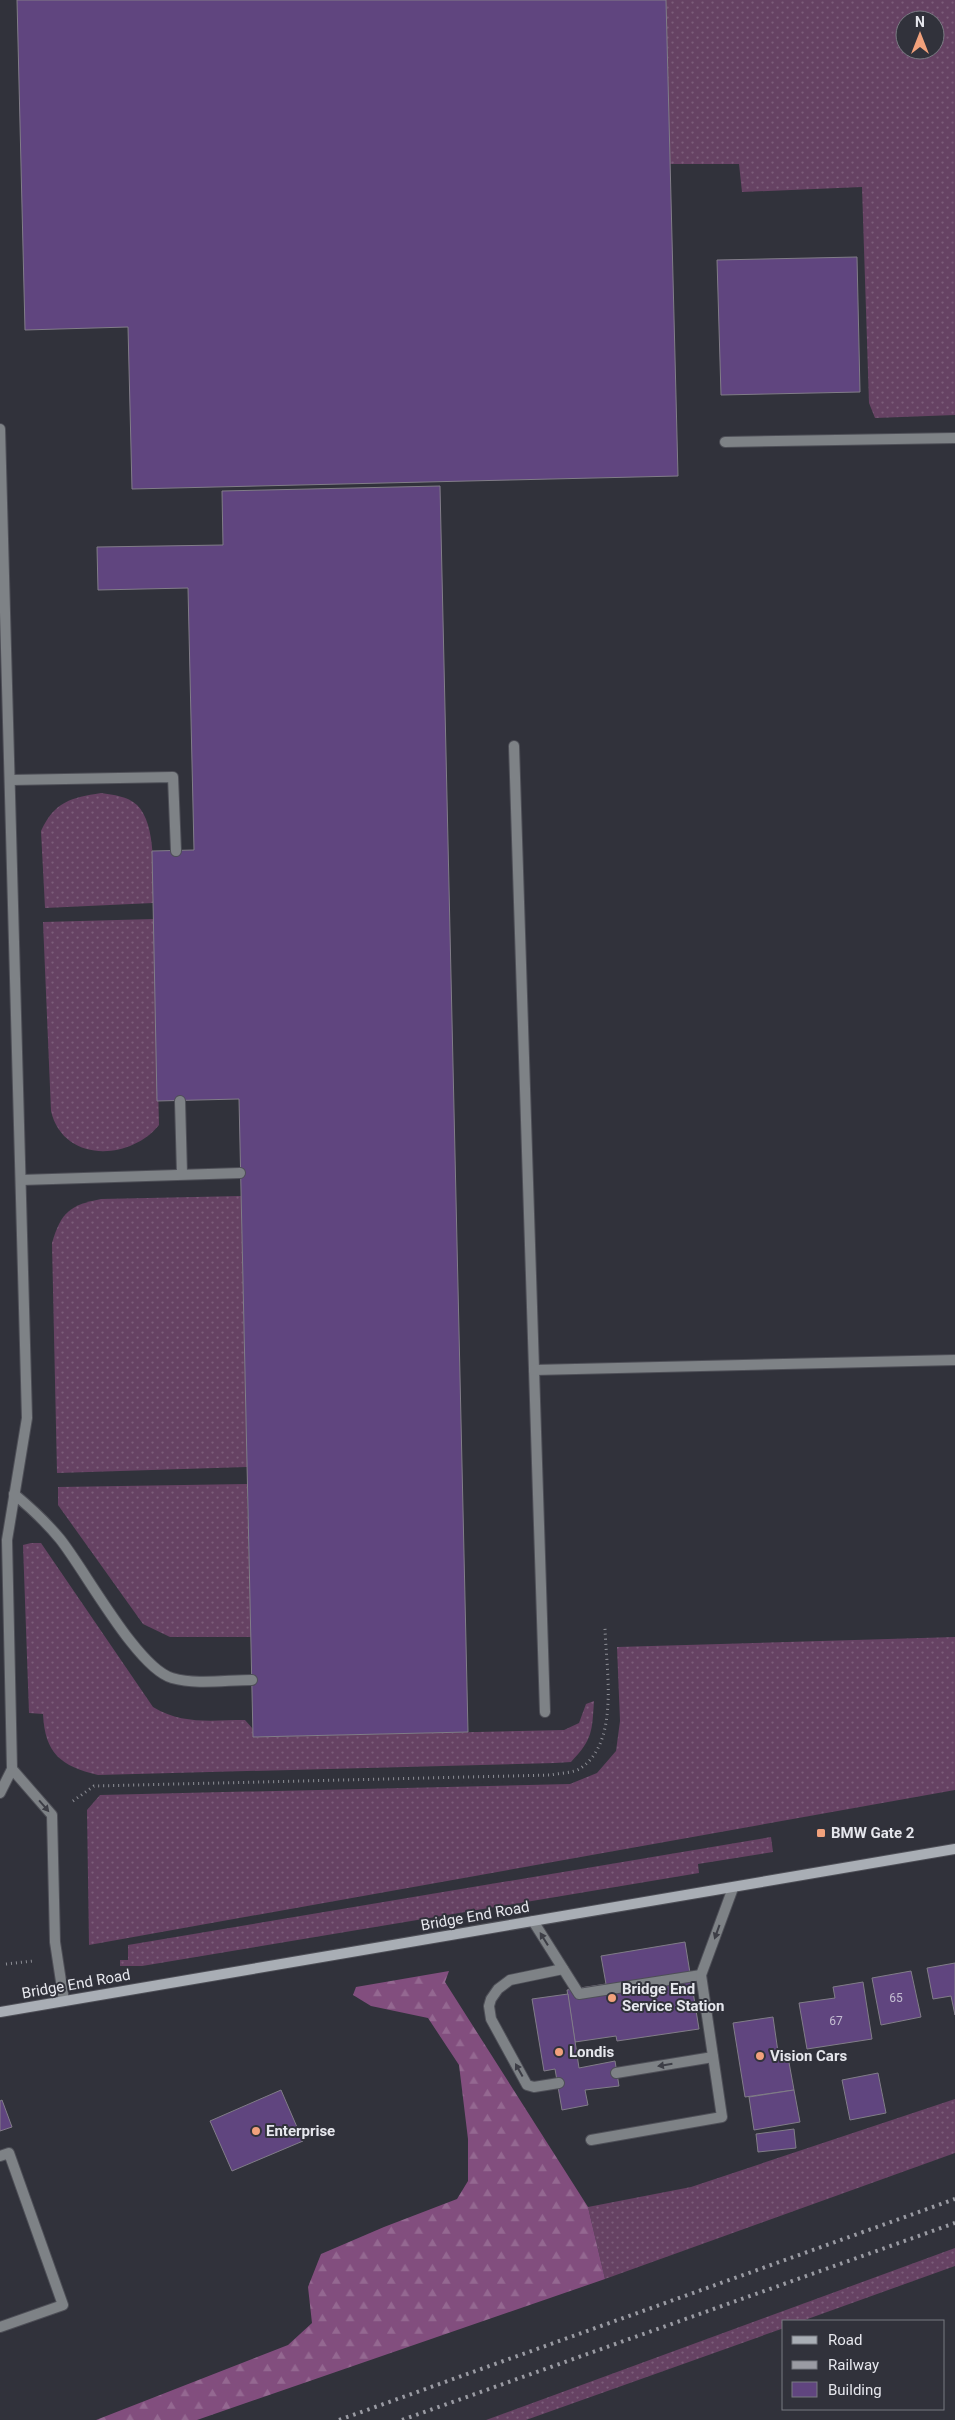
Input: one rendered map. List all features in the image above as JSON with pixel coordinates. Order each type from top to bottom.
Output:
[{"type":"main road","name":"Bridge End Road","points":[[0,2012],[955,1849]]},
{"type":"lane","points":[[0,429],[27,1418],[7,1540],[12,1769],[0,1793]]},
{"type":"lane","points":[[725,442],[955,438]]},
{"type":"lane","points":[[514,746],[545,1712]]},
{"type":"lane","points":[[11,780],[173,777],[176,851]]},
{"type":"lane","points":[[180,1101],[182,1174]]},
{"type":"lane","points":[[21,1180],[240,1173]]},
{"type":"lane","points":[[534,1370],[955,1360]]},
{"type":"lane","points":[[14,1494],[41,1516],[62,1541],[143,1658],[170,1678],[194,1681],[252,1680]]},
{"type":"lane","points":[[12,1769],[52,1815],[55,1942],[64,2001]]},
{"type":"lane","points":[[591,2140],[722,2117],[701,1975],[733,1888]]},
{"type":"lane","points":[[533,1921],[579,1994],[701,1975]]},
{"type":"lane","points":[[559,2084],[534,2087],[527,2085],[491,2019],[489,2006],[498,1989],[510,1980],[563,1969]]},
{"type":"lane","points":[[616,2073],[713,2057]]},
{"type":"lane","points":[[0,2156],[9,2153],[63,2306],[0,2327]]},
{"type":"path","points":[[52,1815],[94,1786],[551,1775],[580,1769],[599,1750],[608,1721],[605,1628]]},
{"type":"path","points":[[6,1964],[37,1961]]},
{"type":"shaded area","points":[[666,0],[955,0],[955,415],[875,418],[869,403],[862,187],[742,192],[739,164],[670,164]]},
{"type":"shaded area","points":[[101,793],[120,796],[129,800],[137,805],[143,814],[151,838],[153,903],[45,908],[41,831],[46,821],[58,807],[73,799]]},
{"type":"shaded area","points":[[154,919],[159,1125],[147,1137],[132,1145],[115,1150],[99,1151],[83,1148],[69,1140],[58,1128],[51,1111],[43,922]]},
{"type":"shaded area","points":[[241,1196],[247,1467],[57,1473],[52,1243],[55,1232],[63,1217],[74,1207],[101,1199]]},
{"type":"shaded area","points":[[247,1484],[251,1637],[170,1637],[143,1624],[58,1505],[58,1487]]},
{"type":"shaded area","points":[[41,1543],[153,1707],[175,1717],[209,1721],[245,1720],[253,1729],[253,1737],[564,1730],[579,1723],[586,1704],[594,1701],[590,1734],[584,1747],[571,1762],[98,1775],[85,1771],[74,1767],[57,1756],[47,1739],[43,1714],[29,1713],[23,1545]]},
{"type":"shaded area","points":[[955,1637],[955,1790],[89,1945],[87,1810],[100,1795],[570,1784],[597,1773],[616,1751],[620,1721],[617,1647]]},
{"type":"shaded area","points":[[771,1837],[773,1852],[698,1864],[699,1873],[142,1966],[120,1966],[120,1960],[128,1960],[128,1945]]},
{"type":"shaded area","points":[[955,2099],[955,2153],[605,2279],[588,2207],[691,2187]]},
{"type":"shaded area","points":[[955,2248],[955,2266],[805,2320],[782,2320],[782,2329],[526,2420],[486,2420]]},
{"type":"green space","points":[[449,1971],[445,1982],[588,2207],[605,2279],[197,2420],[96,2420],[288,2345],[312,2323],[308,2287],[321,2254],[457,2199],[468,2181],[468,2139],[459,2065],[428,2018],[371,2006],[353,1995],[356,1987]]},
{"type":"building","points":[[17,0],[666,0],[678,476],[132,489],[128,327],[25,330]]},
{"type":"building","points":[[857,257],[860,392],[721,395],[717,260]]},
{"type":"building","points":[[440,486],[468,1732],[253,1737],[239,1099],[157,1101],[152,851],[194,850],[188,588],[98,590],[97,547],[223,545],[222,491]]},
{"type":"building","points":[[685,1942],[699,2029],[617,2041],[616,2036],[575,2042],[567,1990],[606,1984],[601,1956]]},
{"type":"building","points":[[955,1963],[955,2015],[951,1996],[933,1999],[927,1968]]},
{"type":"building","points":[[911,1971],[921,2017],[881,2025],[872,1978]]},
{"type":"building","points":[[863,1982],[872,2039],[807,2049],[799,2003],[835,1998],[833,1987]]},
{"type":"building","name":"Londis","points":[[568,1994],[579,2068],[615,2061],[619,2086],[585,2090],[588,2105],[562,2110],[555,2069],[544,2071],[532,1999]]},
{"type":"building","points":[[773,2017],[779,2059],[788,2057],[794,2090],[745,2097],[733,2023]]},
{"type":"building","points":[[878,2073],[886,2113],[850,2120],[842,2080]]},
{"type":"building","name":"Enterprise","points":[[281,2090],[303,2141],[232,2171],[210,2121]]},
{"type":"building","points":[[794,2090],[800,2122],[754,2130],[749,2097]]},
{"type":"building","points":[[2,2100],[12,2127],[0,2131],[0,2101]]},
{"type":"building","points":[[794,2129],[796,2148],[758,2152],[756,2134]]},
{"type":"railway","points":[[339,2420],[955,2199]]},
{"type":"railway","points":[[402,2420],[955,2223]]},
{"type":"place","name":"BMW Gate 2","points":[[821,1833]]},
{"type":"place","name":"Bridge End Service Station","points":[[612,1998]]},
{"type":"place","name":"Londis","points":[[559,2052]]},
{"type":"place","name":"Vision Cars","points":[[760,2056]]},
{"type":"place","name":"Enterprise","points":[[256,2131]]}]
